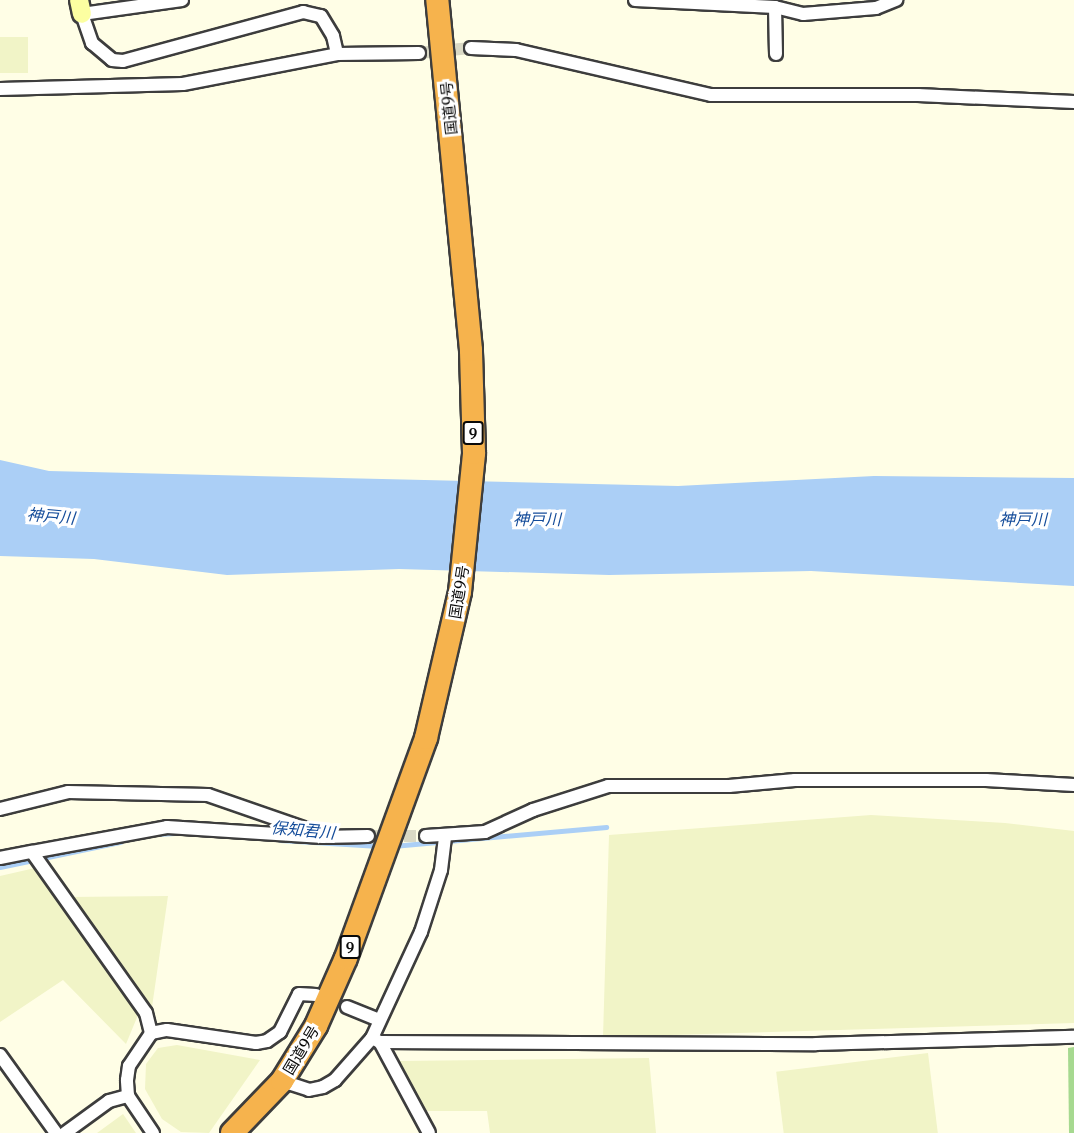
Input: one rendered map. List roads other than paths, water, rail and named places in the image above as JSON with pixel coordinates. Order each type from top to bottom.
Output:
[{"type":"highway","name":"国道9号","points":[[232,1133],[282,1081],[316,1026],[346,958],[426,738],[460,592],[474,453],[471,350],[451,124],[437,0]]},
{"type":"street","points":[[182,0],[81,7],[92,43],[112,60],[123,61],[303,12],[321,16],[333,36],[337,54]]},
{"type":"street","points":[[635,0],[727,2],[775,7],[803,14],[876,8],[896,0]]},
{"type":"street","points":[[775,7],[776,54]]},
{"type":"street","points":[[471,48],[516,50],[711,95],[918,95],[1074,102]]},
{"type":"street","points":[[0,89],[183,84],[337,54],[419,53]]},
{"type":"street","points":[[426,836],[485,832],[533,810],[608,786],[729,786],[795,780],[986,780],[1074,785]]},
{"type":"street","points":[[0,809],[68,792],[208,795],[330,837]]},
{"type":"street","points":[[0,858],[167,827],[330,837],[368,836]]},
{"type":"street","points":[[282,1081],[309,1090],[323,1087],[335,1080],[376,1040],[380,1020],[421,932],[441,870],[445,835]]},
{"type":"street","points":[[32,852],[146,1013],[151,1033]]},
{"type":"street","points":[[153,1133],[128,1096],[129,1066],[151,1033],[167,1030],[256,1043],[267,1041],[280,1032],[299,994],[316,995]]},
{"type":"street","points":[[347,1007],[380,1020]]},
{"type":"street","points":[[376,1040],[816,1044],[1074,1037]]},
{"type":"street","points":[[376,1040],[429,1133]]},
{"type":"street","points":[[0,1055],[56,1133]]},
{"type":"street","points":[[65,1133],[108,1101],[128,1096]]},
{"type":"water","name":"神戸川","points":[[0,460],[49,471],[678,486],[874,476],[1074,478],[1074,586],[811,571],[609,575],[399,569],[227,575],[94,559],[0,556]]},
{"type":"waterway","name":"保知君川","points":[[393,846],[606,827]]},
{"type":"waterway","name":"保知君川","points":[[157,834],[179,833]]},
{"type":"waterway","name":"保知君川","points":[[280,840],[379,846]]},
{"type":"waterway","name":"保知君川","points":[[0,867],[120,842]]},
{"type":"tunnel","points":[[419,53],[471,48]]},
{"type":"tunnel","points":[[368,836],[426,836]]}]
